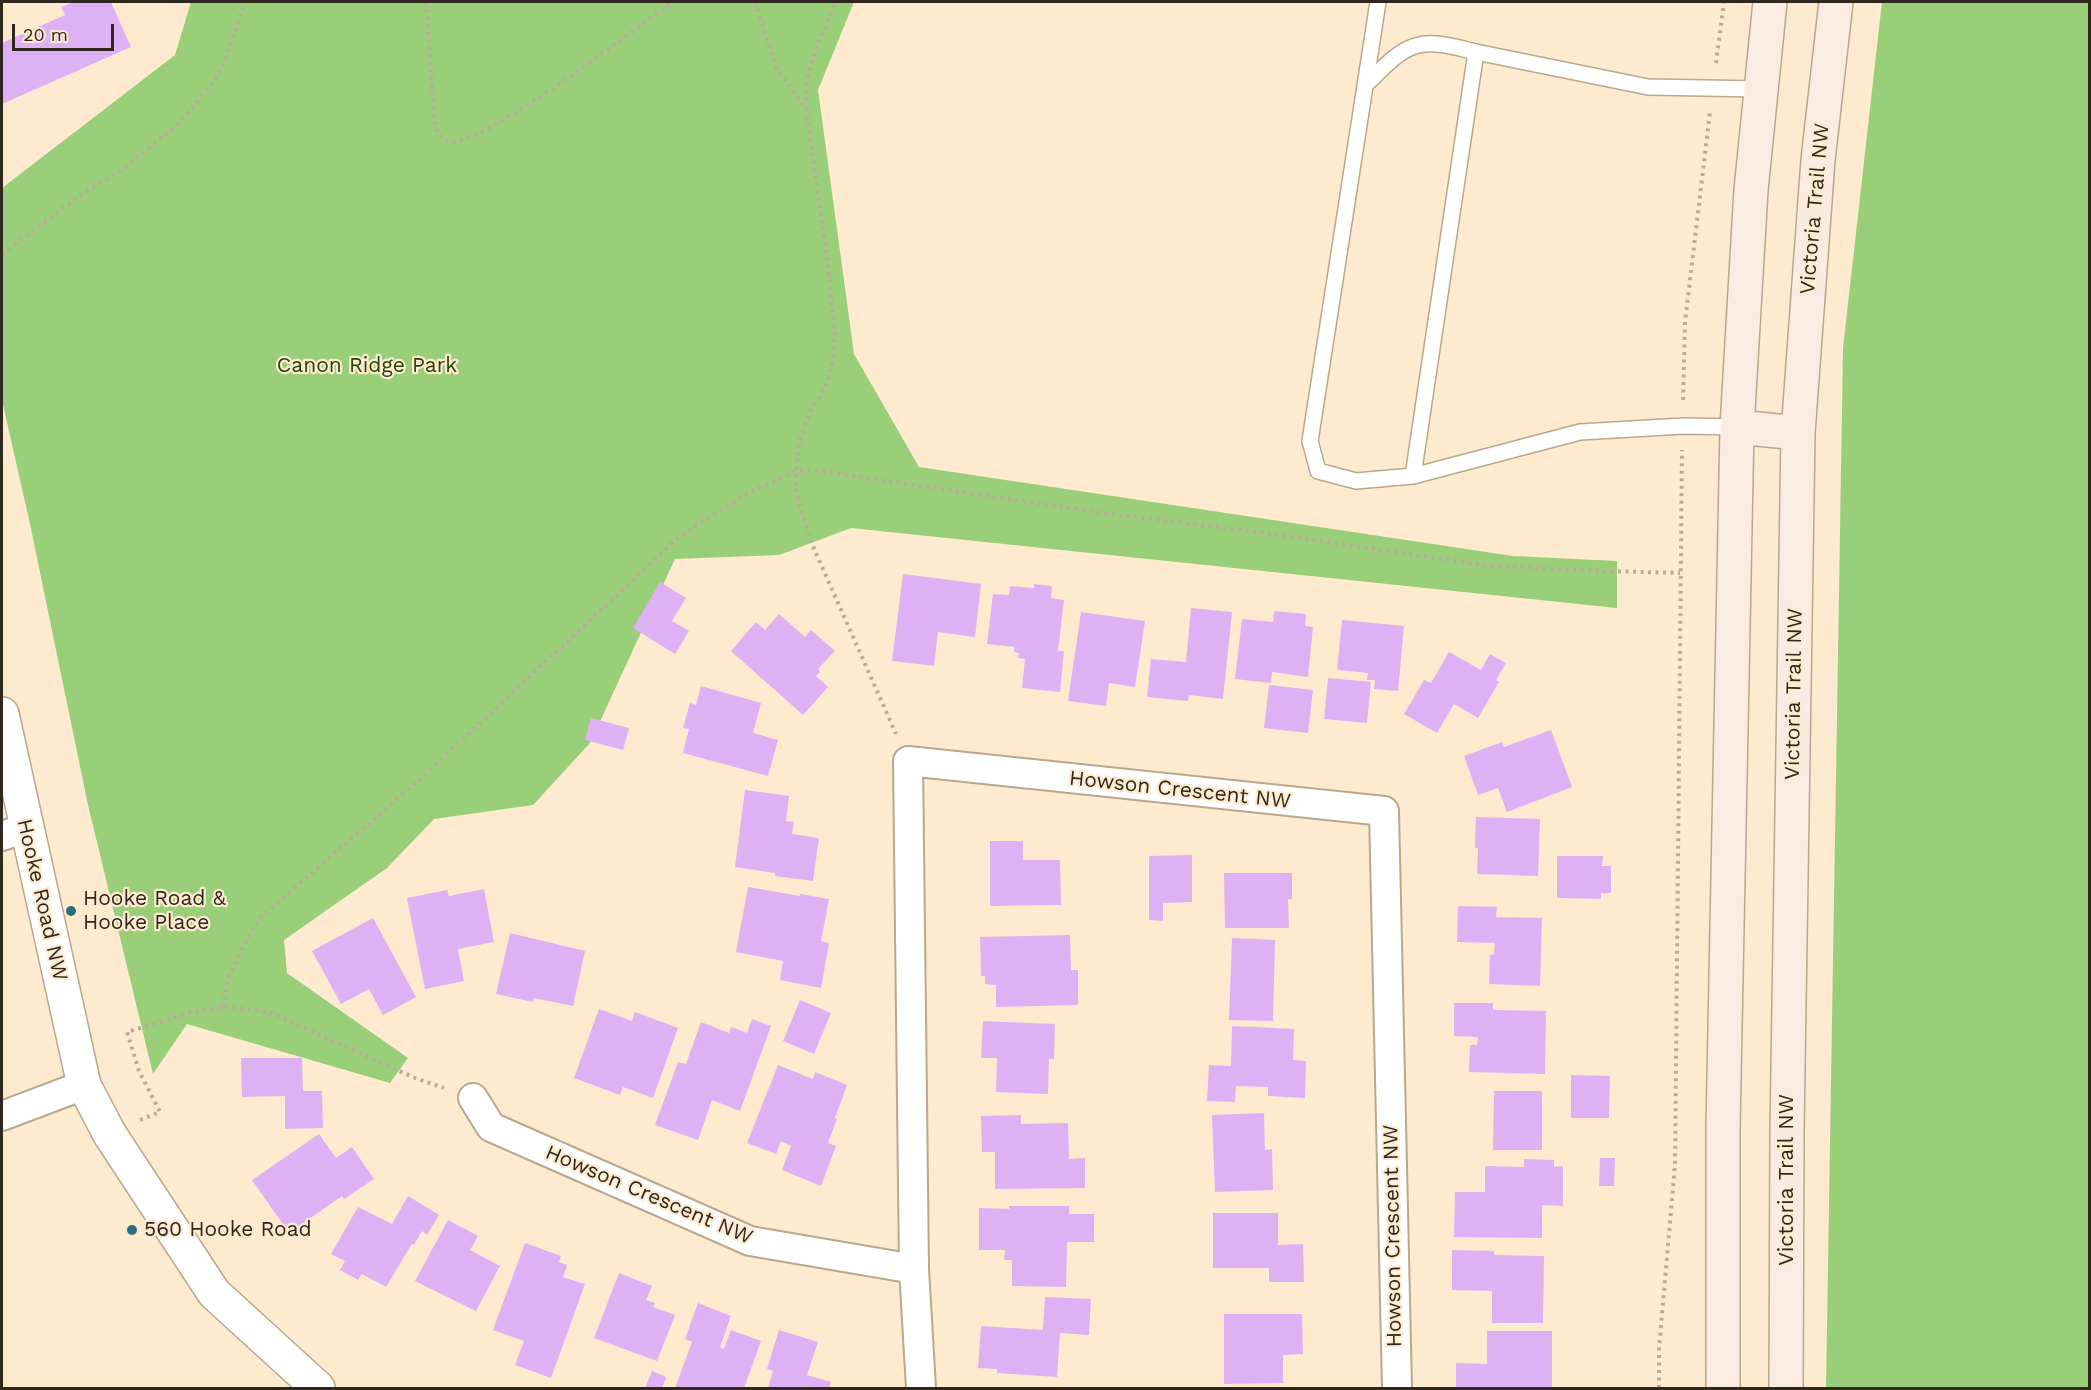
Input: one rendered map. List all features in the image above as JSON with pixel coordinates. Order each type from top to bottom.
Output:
[{"type":"main road","points":[[1724,1389],[1723,1127],[1737,427],[1750,190],[1770,2]]},
{"type":"main road","name":"Victoria Trail NW","points":[[1786,1389],[1787,1108],[1798,433],[1818,160],[1836,2]]},
{"type":"main road","points":[[1737,427],[1798,433]]},
{"type":"street","name":"Hooke Road NW","points":[[2,714],[14,832],[84,1085],[109,1133],[214,1293],[318,1389]]},
{"type":"street","points":[[908,761],[914,1269],[921,1389]]},
{"type":"street","name":"Howson Crescent NW","points":[[908,761],[1384,811],[1397,1389]]},
{"type":"street","points":[[2,1116],[84,1085]]},
{"type":"street","name":"Howson Crescent NW","points":[[472,1098],[491,1127],[750,1241],[914,1269]]},
{"type":"lane","points":[[1378,2],[1310,441],[1318,471],[1356,480],[1413,476],[1538,441],[1580,432],[1683,426],[1737,427]]},
{"type":"lane","points":[[1365,85],[1403,52],[1418,45],[1441,44],[1648,87],[1760,89]]},
{"type":"lane","points":[[1413,476],[1476,52]]},
{"type":"path","points":[[2,254],[79,196],[126,167],[177,125],[213,83],[226,59],[245,2]]},
{"type":"path","points":[[426,2],[435,128],[441,138],[452,142],[466,139],[488,128],[529,103],[588,65],[672,2]]},
{"type":"path","points":[[755,2],[776,68],[806,108]]},
{"type":"path","points":[[836,2],[813,57],[806,82],[806,108],[827,257],[835,338],[831,373],[824,390],[811,410],[800,440],[796,492],[811,542],[908,761]]},
{"type":"path","points":[[1659,1389],[1659,1349],[1676,1165],[1680,573],[1685,322],[1724,2]]},
{"type":"path","points":[[223,1007],[228,979],[260,918],[418,781],[680,536],[748,494],[796,471],[813,470],[1110,514],[1272,534],[1484,565],[1680,573]]},
{"type":"path","points":[[109,1133],[160,1112],[139,1071],[127,1032],[189,1013],[223,1007],[274,1014],[415,1077],[472,1098]]},
{"type":"green space","name":"Canon Ridge Park","points":[[191,2],[854,2],[818,90],[854,354],[919,467],[1513,556],[1617,561],[1617,608],[851,528],[779,555],[675,559],[590,743],[533,805],[434,819],[387,868],[284,940],[287,973],[408,1058],[390,1083],[187,1024],[153,1074],[88,805],[2,400],[2,188],[175,55]]},
{"type":"green space","points":[[1882,2],[2089,2],[2089,1388],[1826,1388],[1843,348]]},
{"type":"building","points":[[74,2],[111,2],[131,47],[2,104],[2,43],[65,15],[61,7]]},
{"type":"building","points":[[903,574],[981,584],[975,637],[938,632],[934,666],[892,661]]},
{"type":"building","points":[[660,582],[686,598],[672,621],[689,631],[675,654],[633,628]]},
{"type":"building","points":[[1034,584],[1052,586],[1051,598],[1064,600],[1058,651],[1064,651],[1060,692],[1022,688],[1025,659],[1018,658],[1019,653],[1014,652],[1014,647],[987,644],[993,594],[1009,595],[1010,586],[1034,588]]},
{"type":"building","points":[[1191,608],[1232,612],[1223,699],[1189,695],[1188,701],[1147,697],[1151,659],[1186,662]]},
{"type":"building","points":[[1274,611],[1306,614],[1305,626],[1313,627],[1308,677],[1272,672],[1271,683],[1235,679],[1242,619],[1273,622]]},
{"type":"building","points":[[1081,612],[1145,621],[1135,687],[1109,683],[1106,706],[1068,701]]},
{"type":"building","points":[[779,614],[805,637],[811,630],[835,651],[818,669],[820,672],[816,676],[828,687],[803,715],[731,651],[756,622],[765,630]]},
{"type":"building","points":[[1342,620],[1404,626],[1398,691],[1374,689],[1375,680],[1367,680],[1368,673],[1337,670]]},
{"type":"building","points":[[1449,652],[1481,670],[1490,654],[1506,663],[1496,680],[1499,682],[1478,718],[1454,704],[1437,733],[1404,714],[1424,680],[1431,683]]},
{"type":"building","points":[[1328,678],[1371,682],[1367,723],[1324,719]]},
{"type":"building","points":[[1269,685],[1313,690],[1308,733],[1264,728]]},
{"type":"building","points":[[701,686],[761,703],[753,733],[778,740],[768,776],[683,753],[689,729],[683,728],[690,703],[696,705]]},
{"type":"building","points":[[591,718],[629,728],[623,750],[585,740]]},
{"type":"building","points":[[1551,730],[1572,787],[1507,812],[1498,788],[1478,795],[1464,756],[1502,742],[1504,747]]},
{"type":"building","points":[[745,790],[789,796],[786,821],[794,822],[792,834],[819,838],[813,881],[735,867]]},
{"type":"building","points":[[1476,817],[1540,819],[1538,876],[1477,874]]},
{"type":"building","points":[[990,841],[1023,841],[1023,860],[1060,860],[1061,905],[990,906]]},
{"type":"building","points":[[1192,855],[1192,902],[1163,903],[1163,921],[1149,920],[1149,856]]},
{"type":"building","points":[[1557,856],[1603,856],[1602,866],[1611,866],[1611,893],[1601,893],[1601,899],[1557,898]]},
{"type":"building","points":[[1224,873],[1292,873],[1292,899],[1288,899],[1289,928],[1225,928]]},
{"type":"building","points":[[748,887],[829,899],[821,941],[829,943],[821,988],[780,980],[783,961],[736,952]]},
{"type":"building","points":[[484,889],[494,942],[458,949],[464,981],[425,989],[407,898],[447,890],[449,896]]},
{"type":"building","points":[[1458,906],[1497,907],[1496,917],[1542,918],[1540,986],[1489,984],[1490,955],[1494,954],[1495,943],[1457,942]]},
{"type":"building","points":[[373,918],[416,997],[383,1015],[369,989],[341,1004],[312,951]]},
{"type":"building","points":[[510,933],[585,951],[573,1006],[534,998],[533,1002],[496,994]]},
{"type":"building","points":[[1070,935],[1071,970],[1078,970],[1078,1005],[996,1007],[996,985],[985,984],[985,976],[981,976],[980,937]]},
{"type":"building","points":[[1232,938],[1275,940],[1273,1021],[1229,1020]]},
{"type":"building","points":[[800,1000],[831,1013],[814,1054],[783,1041]]},
{"type":"building","points":[[1454,1003],[1493,1003],[1493,1010],[1546,1011],[1545,1074],[1469,1072],[1470,1045],[1477,1045],[1478,1037],[1454,1036]]},
{"type":"building","points":[[599,1009],[632,1021],[635,1012],[678,1028],[653,1098],[623,1087],[620,1095],[574,1078]]},
{"type":"building","points":[[752,1019],[771,1026],[740,1111],[712,1100],[698,1140],[655,1125],[678,1062],[686,1064],[701,1022],[729,1033],[731,1027],[747,1033]]},
{"type":"building","points":[[983,1021],[1055,1024],[1054,1059],[1049,1059],[1048,1094],[996,1092],[997,1058],[981,1058]]},
{"type":"building","points":[[1232,1026],[1294,1029],[1293,1060],[1306,1061],[1305,1098],[1268,1096],[1268,1087],[1236,1086],[1235,1102],[1207,1101],[1209,1065],[1231,1066]]},
{"type":"building","points":[[241,1058],[302,1058],[303,1091],[322,1091],[323,1128],[285,1129],[285,1096],[242,1097]]},
{"type":"building","points":[[778,1065],[813,1079],[815,1072],[847,1085],[828,1143],[836,1146],[821,1186],[782,1170],[791,1146],[781,1141],[776,1154],[747,1143]]},
{"type":"building","points":[[1571,1075],[1610,1076],[1609,1118],[1571,1118]]},
{"type":"building","points":[[1494,1091],[1542,1091],[1542,1150],[1493,1150]]},
{"type":"building","points":[[1264,1113],[1265,1150],[1272,1149],[1273,1190],[1215,1192],[1212,1115]]},
{"type":"building","points":[[1021,1115],[1021,1124],[1068,1123],[1069,1159],[1085,1158],[1085,1188],[995,1189],[995,1152],[982,1152],[981,1116]]},
{"type":"building","points":[[319,1134],[336,1158],[352,1147],[374,1179],[344,1199],[342,1196],[289,1233],[252,1180]]},
{"type":"building","points":[[1600,1158],[1615,1158],[1614,1186],[1599,1186]]},
{"type":"building","points":[[1524,1159],[1554,1160],[1554,1167],[1563,1166],[1563,1206],[1542,1205],[1542,1238],[1454,1237],[1455,1192],[1485,1192],[1485,1166],[1524,1167]]},
{"type":"building","points":[[408,1196],[439,1215],[427,1235],[422,1231],[414,1245],[412,1244],[386,1287],[362,1274],[358,1280],[340,1270],[345,1261],[331,1254],[358,1207],[392,1224]]},
{"type":"building","points":[[1009,1206],[1069,1206],[1069,1214],[1094,1214],[1094,1242],[1067,1242],[1066,1287],[1012,1286],[1012,1260],[1004,1260],[1005,1250],[979,1250],[979,1208],[1009,1209]]},
{"type":"building","points":[[1213,1213],[1278,1213],[1278,1245],[1303,1244],[1304,1282],[1269,1282],[1269,1268],[1213,1268]]},
{"type":"building","points":[[448,1220],[478,1236],[470,1250],[500,1266],[476,1311],[415,1281]]},
{"type":"building","points":[[525,1243],[561,1256],[559,1262],[567,1265],[563,1277],[585,1284],[551,1378],[515,1365],[524,1341],[493,1330]]},
{"type":"building","points":[[1452,1250],[1494,1251],[1494,1255],[1544,1256],[1543,1323],[1492,1323],[1492,1291],[1452,1290]]},
{"type":"building","points":[[619,1273],[652,1286],[646,1300],[655,1303],[653,1307],[675,1315],[657,1361],[594,1338]]},
{"type":"building","points":[[1045,1297],[1091,1299],[1089,1335],[1060,1333],[1057,1377],[997,1373],[997,1369],[978,1368],[981,1326],[1043,1330]]},
{"type":"building","points":[[698,1303],[731,1316],[720,1347],[724,1349],[731,1330],[761,1341],[744,1388],[675,1388],[692,1342],[685,1339]]},
{"type":"building","points":[[1224,1314],[1302,1314],[1303,1354],[1283,1355],[1283,1383],[1224,1384]]},
{"type":"building","points":[[779,1330],[818,1342],[807,1375],[831,1382],[829,1388],[768,1388],[773,1371],[767,1369]]},
{"type":"building","points":[[1487,1331],[1552,1331],[1552,1388],[1456,1388],[1456,1363],[1487,1364]]},
{"type":"building","points":[[652,1371],[666,1377],[662,1388],[645,1388]]},
{"type":"place","name":"Hooke Road & Hooke Place","points":[[71,911]]},
{"type":"place","name":"560 Hooke Road","points":[[132,1230]]}]
